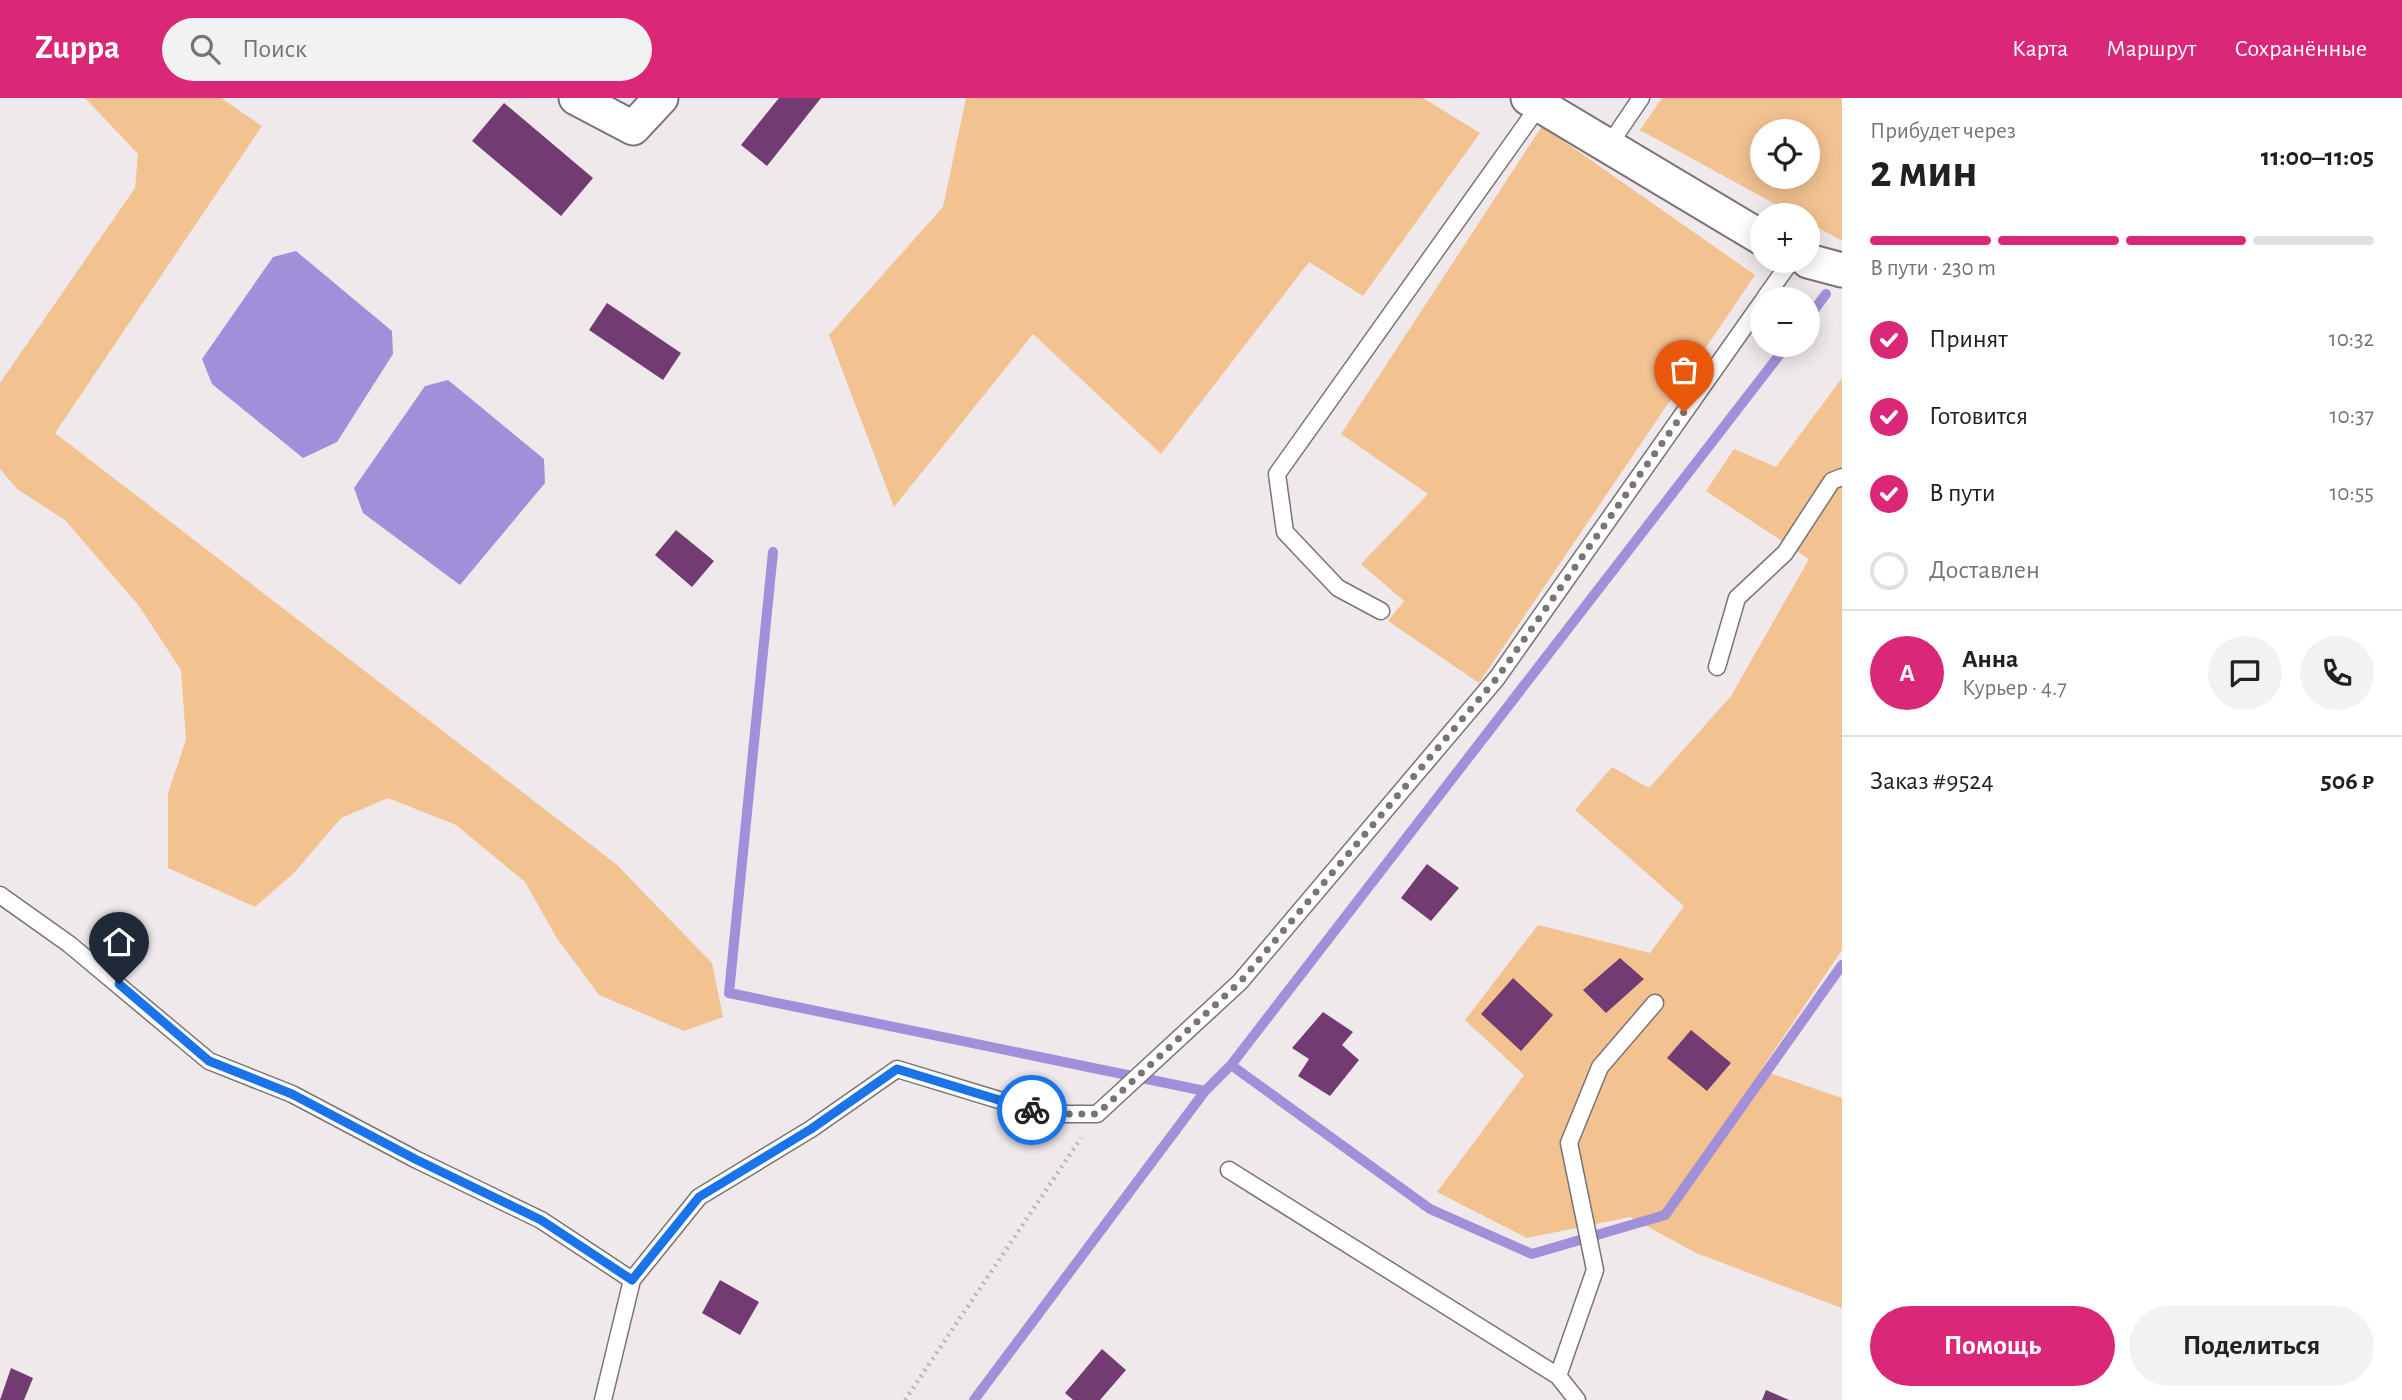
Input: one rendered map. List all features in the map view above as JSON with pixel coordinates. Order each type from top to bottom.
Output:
[{"type":"street","points":[[576,98],[633,128],[661,98]]},
{"type":"street","points":[[1535,101],[1750,231]]},
{"type":"street","points":[[1820,264],[1842,270]]},
{"type":"lane","points":[[1609,145],[1641,98]]},
{"type":"lane","points":[[1381,611],[1338,588],[1285,532],[1277,474],[1535,101]]},
{"type":"lane","points":[[603,1400],[632,1280],[699,1197],[811,1129],[897,1069],[1045,1114],[1097,1114],[1240,982],[1497,678],[1750,318]]},
{"type":"lane","points":[[1717,667],[1737,598],[1785,553],[1832,481],[1842,477]]},
{"type":"lane","points":[[0,895],[69,944],[209,1061],[292,1094],[415,1159],[541,1220],[632,1280]]},
{"type":"lane","points":[[1558,1376],[1595,1270],[1569,1143],[1600,1067],[1655,1003]]},
{"type":"lane","points":[[1229,1170],[1558,1376],[1577,1400]]},
{"type":"path","points":[[905,1400],[1097,1114]]},
{"type":"shaded area","points":[[85,98],[221,98],[262,126],[55,433],[616,864],[712,963],[723,1017],[684,1031],[599,995],[556,937],[525,882],[456,825],[388,798],[341,818],[294,873],[255,907],[168,868],[168,793],[186,740],[181,670],[139,606],[65,520],[17,489],[0,469],[0,383],[135,188],[138,154]]},
{"type":"shaded area","points":[[966,98],[1423,98],[1480,133],[1363,296],[1309,262],[1161,454],[1033,334],[894,507],[829,335],[943,207]]},
{"type":"shaded area","points":[[1662,98],[1842,98],[1842,241],[1820,229],[1820,203],[1773,203],[1640,130]]},
{"type":"shaded area","points":[[1542,126],[1755,275],[1479,683],[1388,621],[1404,601],[1361,564],[1428,494],[1341,434]]},
{"type":"shaded area","points":[[296,251],[392,331],[393,354],[337,442],[303,458],[212,384],[202,359],[273,257]]},
{"type":"shaded area","points":[[1842,378],[1842,950],[1761,1070],[1842,1098],[1842,1308],[1696,1253],[1630,1217],[1527,1238],[1437,1192],[1524,1075],[1465,1020],[1538,925],[1650,953],[1684,906],[1575,810],[1612,767],[1649,788],[1731,696],[1809,559],[1706,491],[1734,449],[1776,467]]},
{"type":"shaded area","points":[[448,380],[544,459],[545,483],[460,585],[363,513],[354,488],[425,386]]},
{"type":"building","points":[[779,98],[821,98],[767,166],[741,145]]},
{"type":"building","points":[[504,103],[593,178],[561,216],[472,141]]},
{"type":"building","points":[[607,303],[681,353],[663,380],[589,330]]},
{"type":"building","points":[[676,530],[714,561],[692,587],[655,555]]},
{"type":"building","points":[[1427,864],[1459,888],[1431,921],[1401,898]]},
{"type":"building","points":[[1620,958],[1644,979],[1606,1013],[1583,990]]},
{"type":"building","points":[[1513,978],[1553,1015],[1521,1051],[1481,1014]]},
{"type":"building","points":[[1323,1012],[1353,1032],[1342,1045],[1359,1060],[1330,1096],[1298,1076],[1309,1059],[1292,1048]]},
{"type":"building","points":[[1691,1030],[1731,1063],[1707,1091],[1667,1058]]},
{"type":"building","points":[[720,1280],[759,1302],[740,1335],[702,1313]]},
{"type":"building","points":[[1102,1349],[1126,1370],[1100,1400],[1073,1400],[1065,1393]]},
{"type":"building","points":[[11,1368],[33,1378],[24,1400],[0,1400]]},
{"type":"building","points":[[1766,1390],[1789,1400],[1762,1400]]},
{"type":"waterway","points":[[1820,302],[1826,294]]},
{"type":"waterway","points":[[974,1400],[1205,1091],[1231,1065],[1778,357]]},
{"type":"waterway","points":[[773,552],[729,993],[1205,1091]]},
{"type":"waterway","points":[[1231,1065],[1430,1209],[1532,1254],[1665,1215],[1842,965]]},
{"type":"way so far","points":[[1032,1110],[1045,1114],[1097,1114],[1240,982],[1497,678],[1684,412]]},
{"type":"route","points":[[119,984],[209,1061],[292,1094],[415,1159],[541,1220],[632,1280],[699,1197],[811,1129],[897,1069],[1032,1110]]}]
